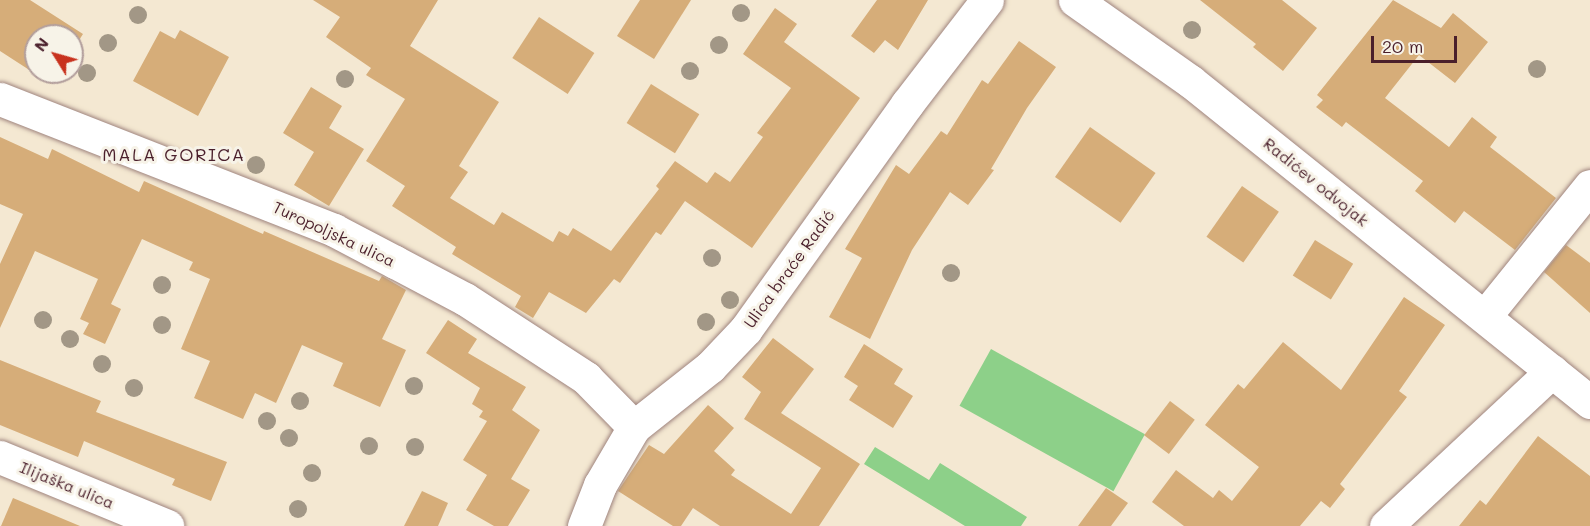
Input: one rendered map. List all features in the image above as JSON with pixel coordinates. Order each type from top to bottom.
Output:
[{"type":"street","name":"Ulica braće Radić","points":[[584,526],[600,484],[634,427],[710,367],[746,329],[907,104],[987,0]]},
{"type":"street","name":"Radićev odvojak","points":[[1075,0],[1190,81],[1590,402]]},
{"type":"street","name":"Turopoljska ulica","points":[[0,99],[334,230],[396,262],[465,299],[586,378],[634,427]]},
{"type":"street","points":[[1485,316],[1590,186]]},
{"type":"street","points":[[1386,526],[1552,371]]},
{"type":"street","name":"Ilijaška ulica","points":[[0,457],[167,526]]},
{"type":"green space","points":[[991,349],[1145,434],[1113,491],[959,406]]},
{"type":"green space","points":[[875,447],[929,480],[940,463],[1027,517],[1021,526],[965,526],[864,464]]},
{"type":"building","points":[[0,0],[30,0],[67,24],[24,24],[24,67],[0,51]]},
{"type":"building","points":[[313,0],[438,0],[410,46],[499,102],[459,166],[468,172],[450,198],[494,225],[502,212],[553,242],[559,231],[568,236],[573,228],[611,251],[659,189],[656,186],[675,161],[707,183],[715,172],[730,182],[763,137],[757,133],[791,88],[743,54],[775,8],[797,24],[784,42],[860,98],[752,248],[685,201],[661,235],[656,232],[620,283],[614,279],[586,313],[549,292],[533,318],[515,307],[521,296],[452,254],[456,247],[392,206],[405,186],[366,161],[405,99],[366,75],[371,68],[326,37],[340,17]]},
{"type":"building","points":[[640,0],[691,0],[654,59],[617,36]]},
{"type":"building","points":[[877,0],[928,0],[898,50],[885,40],[874,53],[851,36]]},
{"type":"building","points":[[1200,0],[1282,0],[1317,28],[1283,71],[1253,47],[1256,44]]},
{"type":"building","points":[[1393,0],[1441,28],[1453,13],[1488,42],[1455,83],[1419,55],[1385,98],[1449,147],[1472,117],[1497,137],[1490,147],[1556,198],[1515,250],[1464,211],[1455,223],[1415,191],[1423,181],[1346,122],[1342,127],[1316,107],[1323,100],[1317,95]]},
{"type":"building","points":[[539,17],[594,53],[568,94],[512,58]]},
{"type":"building","points":[[180,30],[229,57],[198,116],[133,81],[160,31],[175,39]]},
{"type":"building","points":[[1019,41],[1056,67],[1027,108],[991,169],[994,170],[968,205],[950,192],[912,250],[870,339],[829,317],[862,258],[845,249],[896,165],[909,174],[941,131],[947,135],[982,80],[988,84]]},
{"type":"building","points":[[651,84],[699,114],[675,153],[627,123]]},
{"type":"building","points":[[311,87],[342,106],[329,128],[364,149],[329,206],[294,185],[314,152],[283,133]]},
{"type":"building","points":[[1090,127],[1156,173],[1121,223],[1055,177]]},
{"type":"building","points":[[0,137],[48,159],[52,149],[139,192],[144,181],[263,234],[264,231],[379,281],[382,276],[406,290],[382,339],[406,350],[380,407],[333,386],[343,363],[302,345],[276,403],[255,393],[243,419],[194,398],[210,361],[181,349],[210,279],[189,270],[193,262],[142,239],[111,304],[121,309],[105,344],[83,334],[89,323],[80,319],[98,279],[35,251],[0,328],[0,264],[23,214],[0,204]]},
{"type":"building","points":[[1242,186],[1279,212],[1243,263],[1206,237]]},
{"type":"building","points":[[1315,240],[1353,264],[1331,299],[1293,276]]},
{"type":"building","points":[[1566,245],[1590,263],[1590,313],[1544,272]]},
{"type":"building","points":[[1404,297],[1445,325],[1399,391],[1407,397],[1340,484],[1345,489],[1330,508],[1321,501],[1300,526],[1184,526],[1152,502],[1176,470],[1213,498],[1219,490],[1232,501],[1259,467],[1205,425],[1238,384],[1244,389],[1283,342],[1341,390]]},
{"type":"building","points":[[448,320],[477,339],[468,353],[526,387],[512,410],[540,430],[511,479],[530,490],[508,526],[494,526],[466,510],[487,475],[463,460],[487,421],[479,417],[483,411],[472,404],[480,388],[426,353]]},
{"type":"building","points":[[773,338],[814,369],[781,413],[860,464],[819,526],[720,526],[693,508],[681,526],[673,526],[618,491],[649,445],[664,454],[708,405],[734,428],[714,451],[735,470],[731,475],[791,514],[821,468],[744,419],[761,392],[742,377]]},
{"type":"building","points":[[864,344],[903,369],[894,384],[913,396],[893,428],[849,400],[858,386],[844,377]]},
{"type":"building","points":[[0,360],[101,401],[96,412],[227,462],[211,501],[172,485],[175,479],[84,441],[78,457],[0,425]]},
{"type":"building","points":[[1170,401],[1195,420],[1169,454],[1144,435]]},
{"type":"building","points":[[1538,436],[1590,476],[1590,526],[1459,526],[1480,500],[1486,505]]},
{"type":"building","points":[[1106,488],[1128,503],[1111,526],[1078,526]]},
{"type":"building","points":[[422,491],[448,503],[438,526],[404,526]]},
{"type":"building","points":[[13,498],[80,526],[1,526]]},
{"type":"district","name":"MALA GORICA","points":[[174,154]]}]
